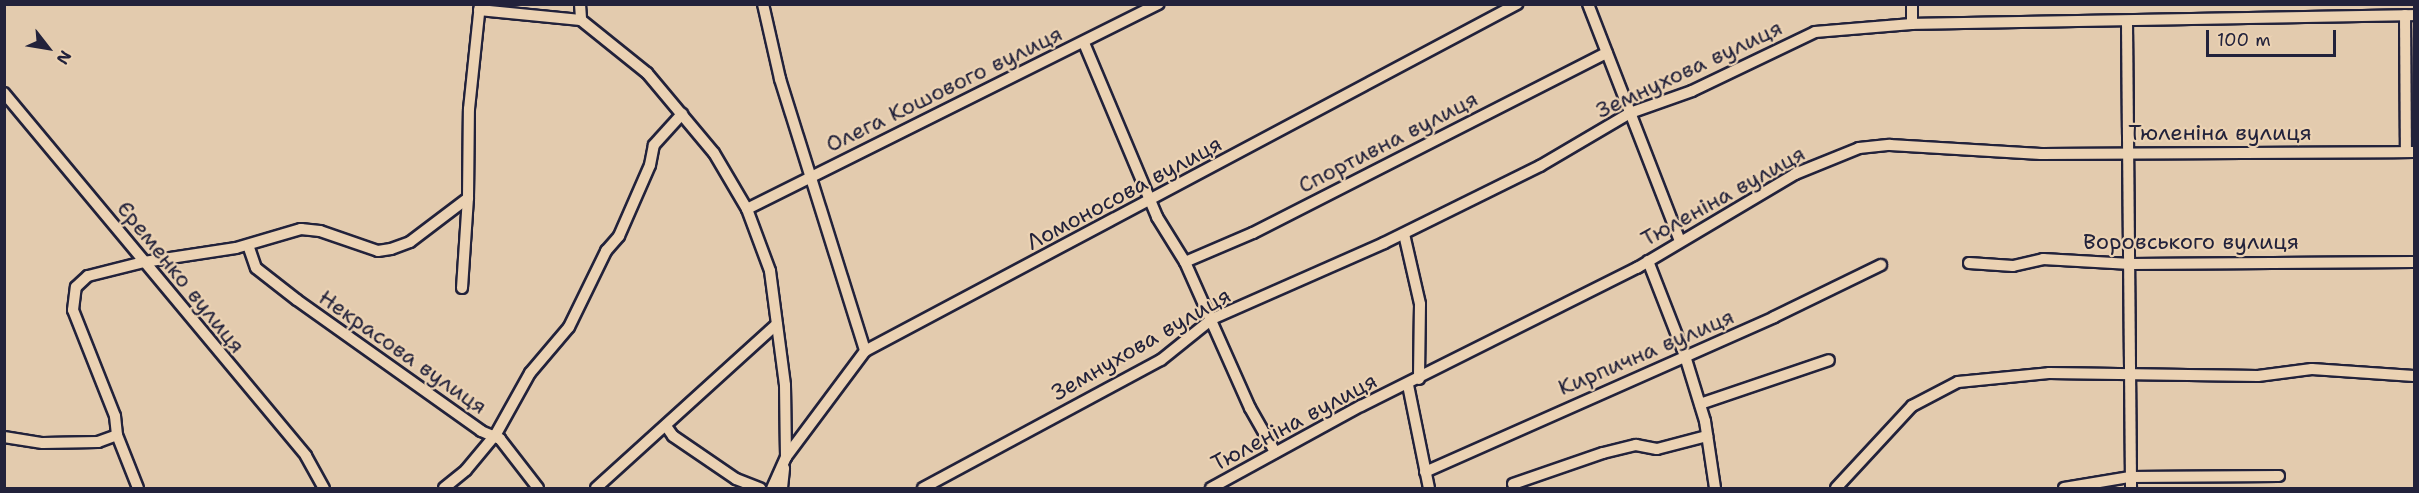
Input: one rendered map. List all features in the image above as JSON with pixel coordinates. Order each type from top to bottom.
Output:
[{"type":"street","points":[[580,4],[581,20]]},
{"type":"street","points":[[763,4],[780,79],[865,351]]},
{"type":"street","name":"Олега Кошового вулиця","points":[[747,209],[811,174],[1084,43],[1159,4]]},
{"type":"street","name":"Ломоносова вулиця","points":[[786,457],[865,351],[1151,201],[1517,4]]},
{"type":"street","points":[[1588,4],[1680,241]]},
{"type":"street","points":[[1912,4],[1912,24]]},
{"type":"street","points":[[462,288],[468,198],[469,109],[479,7],[581,20],[647,73],[714,153],[747,209],[770,271],[785,385],[786,457],[782,489]]},
{"type":"street","points":[[2410,15],[2410,152]]},
{"type":"street","name":"Земнухова вулиця","points":[[923,489],[1161,360],[1212,320],[1404,234],[1540,166],[1630,113],[1692,91],[1815,32],[1912,24],[2127,23],[2410,15]]},
{"type":"street","points":[[2127,23],[2131,264],[2128,374],[2131,489]]},
{"type":"street","points":[[1084,43],[1157,217],[1185,262],[1275,452]]},
{"type":"street","name":"Спортивна вулиця","points":[[1185,262],[1253,233],[1607,53]]},
{"type":"street","name":"Єременко вулиця","points":[[4,93],[8,105],[144,262],[306,456],[324,489]]},
{"type":"street","points":[[444,489],[466,470],[494,437],[530,373],[568,327],[606,251],[619,236],[650,165],[651,149],[682,114]]},
{"type":"street","name":"Тюленіна вулиця","points":[[1211,489],[1275,452],[1648,261],[1795,174],[1859,148],[1890,145],[2042,154],[2410,152]]},
{"type":"street","points":[[138,489],[117,435],[116,416],[73,310],[76,287],[88,276],[144,262],[248,245],[301,229],[320,231],[378,251],[391,249],[410,242],[468,198]]},
{"type":"street","points":[[1404,234],[1420,304],[1419,379]]},
{"type":"street","name":"Некрасова вулиця","points":[[248,245],[255,268],[348,339],[500,439],[538,489]]},
{"type":"street","name":"Воровського вулиця","points":[[1969,263],[2013,266],[2043,260],[2131,264],[2415,262]]},
{"type":"street","points":[[1648,261],[1685,356],[1700,404],[1714,489]]},
{"type":"street","name":"Кирпична вулиця","points":[[1425,472],[1685,356],[1881,265]]},
{"type":"street","points":[[596,489],[777,324]]},
{"type":"street","points":[[1700,404],[1829,360]]},
{"type":"street","points":[[1836,489],[1912,406],[1927,401],[1958,382],[2049,373],[2258,376],[2312,369],[2415,376]]},
{"type":"street","points":[[1408,385],[1429,489]]},
{"type":"street","points":[[666,426],[673,436],[736,479],[760,489]]},
{"type":"street","points":[[4,437],[43,442],[98,442],[117,435]]},
{"type":"street","points":[[1513,484],[1603,453],[1636,445],[1657,449],[1707,436]]},
{"type":"street","points":[[772,489],[786,457]]},
{"type":"street","points":[[2064,489],[2130,477],[2279,476]]}]
